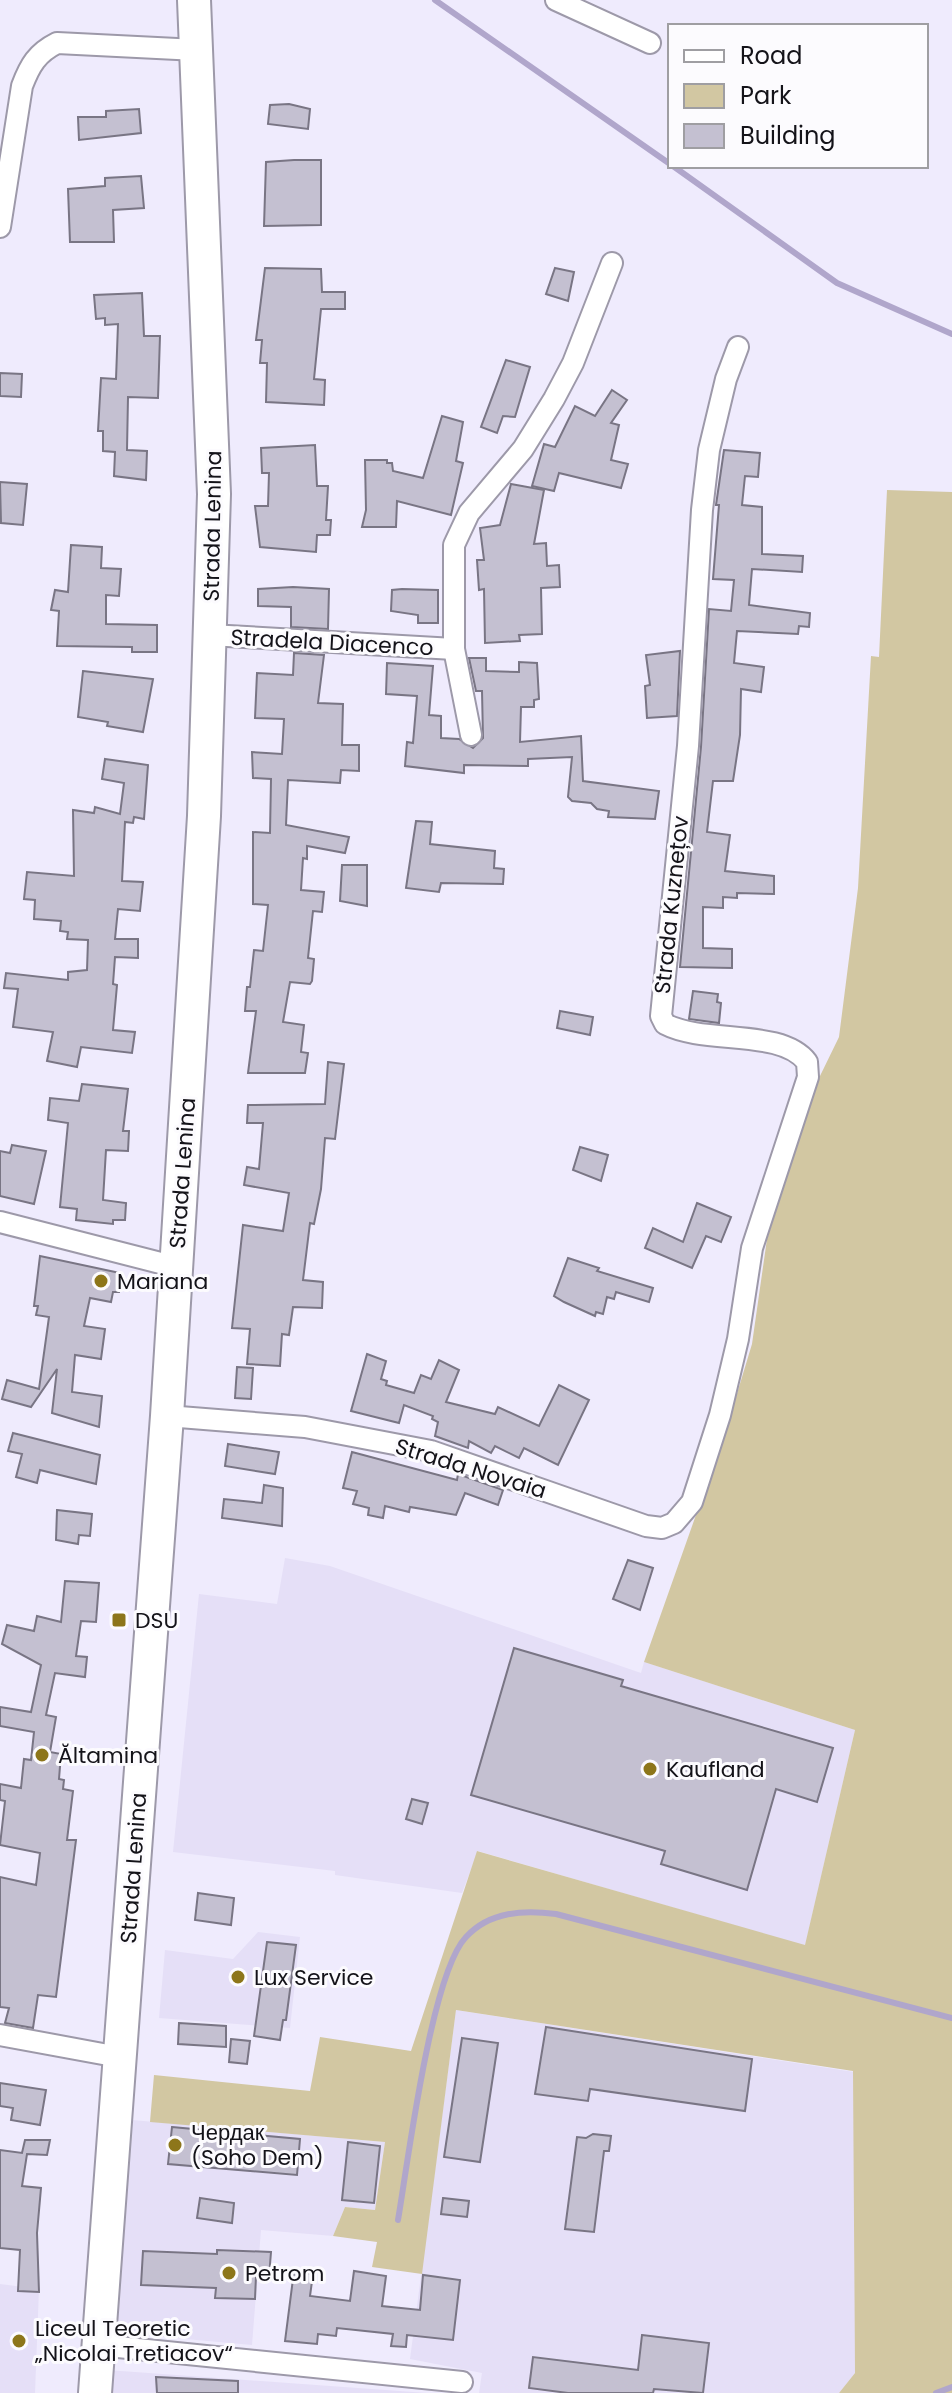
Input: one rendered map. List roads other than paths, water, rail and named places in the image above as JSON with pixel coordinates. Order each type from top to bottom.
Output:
[{"type":"main road","name":"Strada Lenina","points":[[95,2393],[167,1416],[203,831],[214,494],[211,349],[194,0]]},
{"type":"street","points":[[556,0],[650,43]]},
{"type":"street","points":[[0,227],[22,86],[30,64],[41,51],[57,43],[197,50]]},
{"type":"street","name":"Stradela Diacenco","points":[[471,735],[458,686],[454,649],[453,558],[459,528],[523,449],[554,399],[573,363],[612,263]]},
{"type":"street","name":"Strada Kuznețov","points":[[674,1523],[692,1502],[720,1415],[738,1339],[752,1248],[808,1077],[807,1062],[787,1044],[674,1029],[665,1024],[660,1004],[688,746],[702,510],[709,450],[726,379],[738,347]]},
{"type":"street","name":"Stradela Diacenco","points":[[210,635],[454,649]]},
{"type":"street","points":[[0,1222],[176,1267]]},
{"type":"street","name":"Strada Novaia","points":[[167,1416],[305,1427],[364,1436],[431,1451],[646,1526],[662,1528],[674,1523]]},
{"type":"street","points":[[0,2035],[119,2057]]},
{"type":"street","points":[[98,2345],[462,2382]]},
{"type":"waterway","points":[[435,0],[668,163]]},
{"type":"waterway","points":[[676,168],[837,283],[952,334]]},
{"type":"waterway","points":[[398,2220],[423,2071],[442,1989],[453,1957],[466,1937],[475,1928],[497,1917],[532,1912],[556,1914],[952,2018]]},
{"type":"waterway","points":[[936,2393],[952,2387]]},
{"type":"place","name":"Mariana","points":[[101,1281]]},
{"type":"place","name":"DSU","points":[[119,1620]]},
{"type":"place","name":"Ăltamina","points":[[42,1755]]},
{"type":"place","name":"Kaufland","points":[[650,1769]]},
{"type":"place","name":"Lux Service","points":[[238,1977]]},
{"type":"place","name":"Чердак (Soho Dem)","points":[[175,2145]]},
{"type":"place","name":"Petrom","points":[[229,2273]]},
{"type":"place","name":"Liceul Teoretic „Nicolai Tretiacov“","points":[[19,2341]]}]
